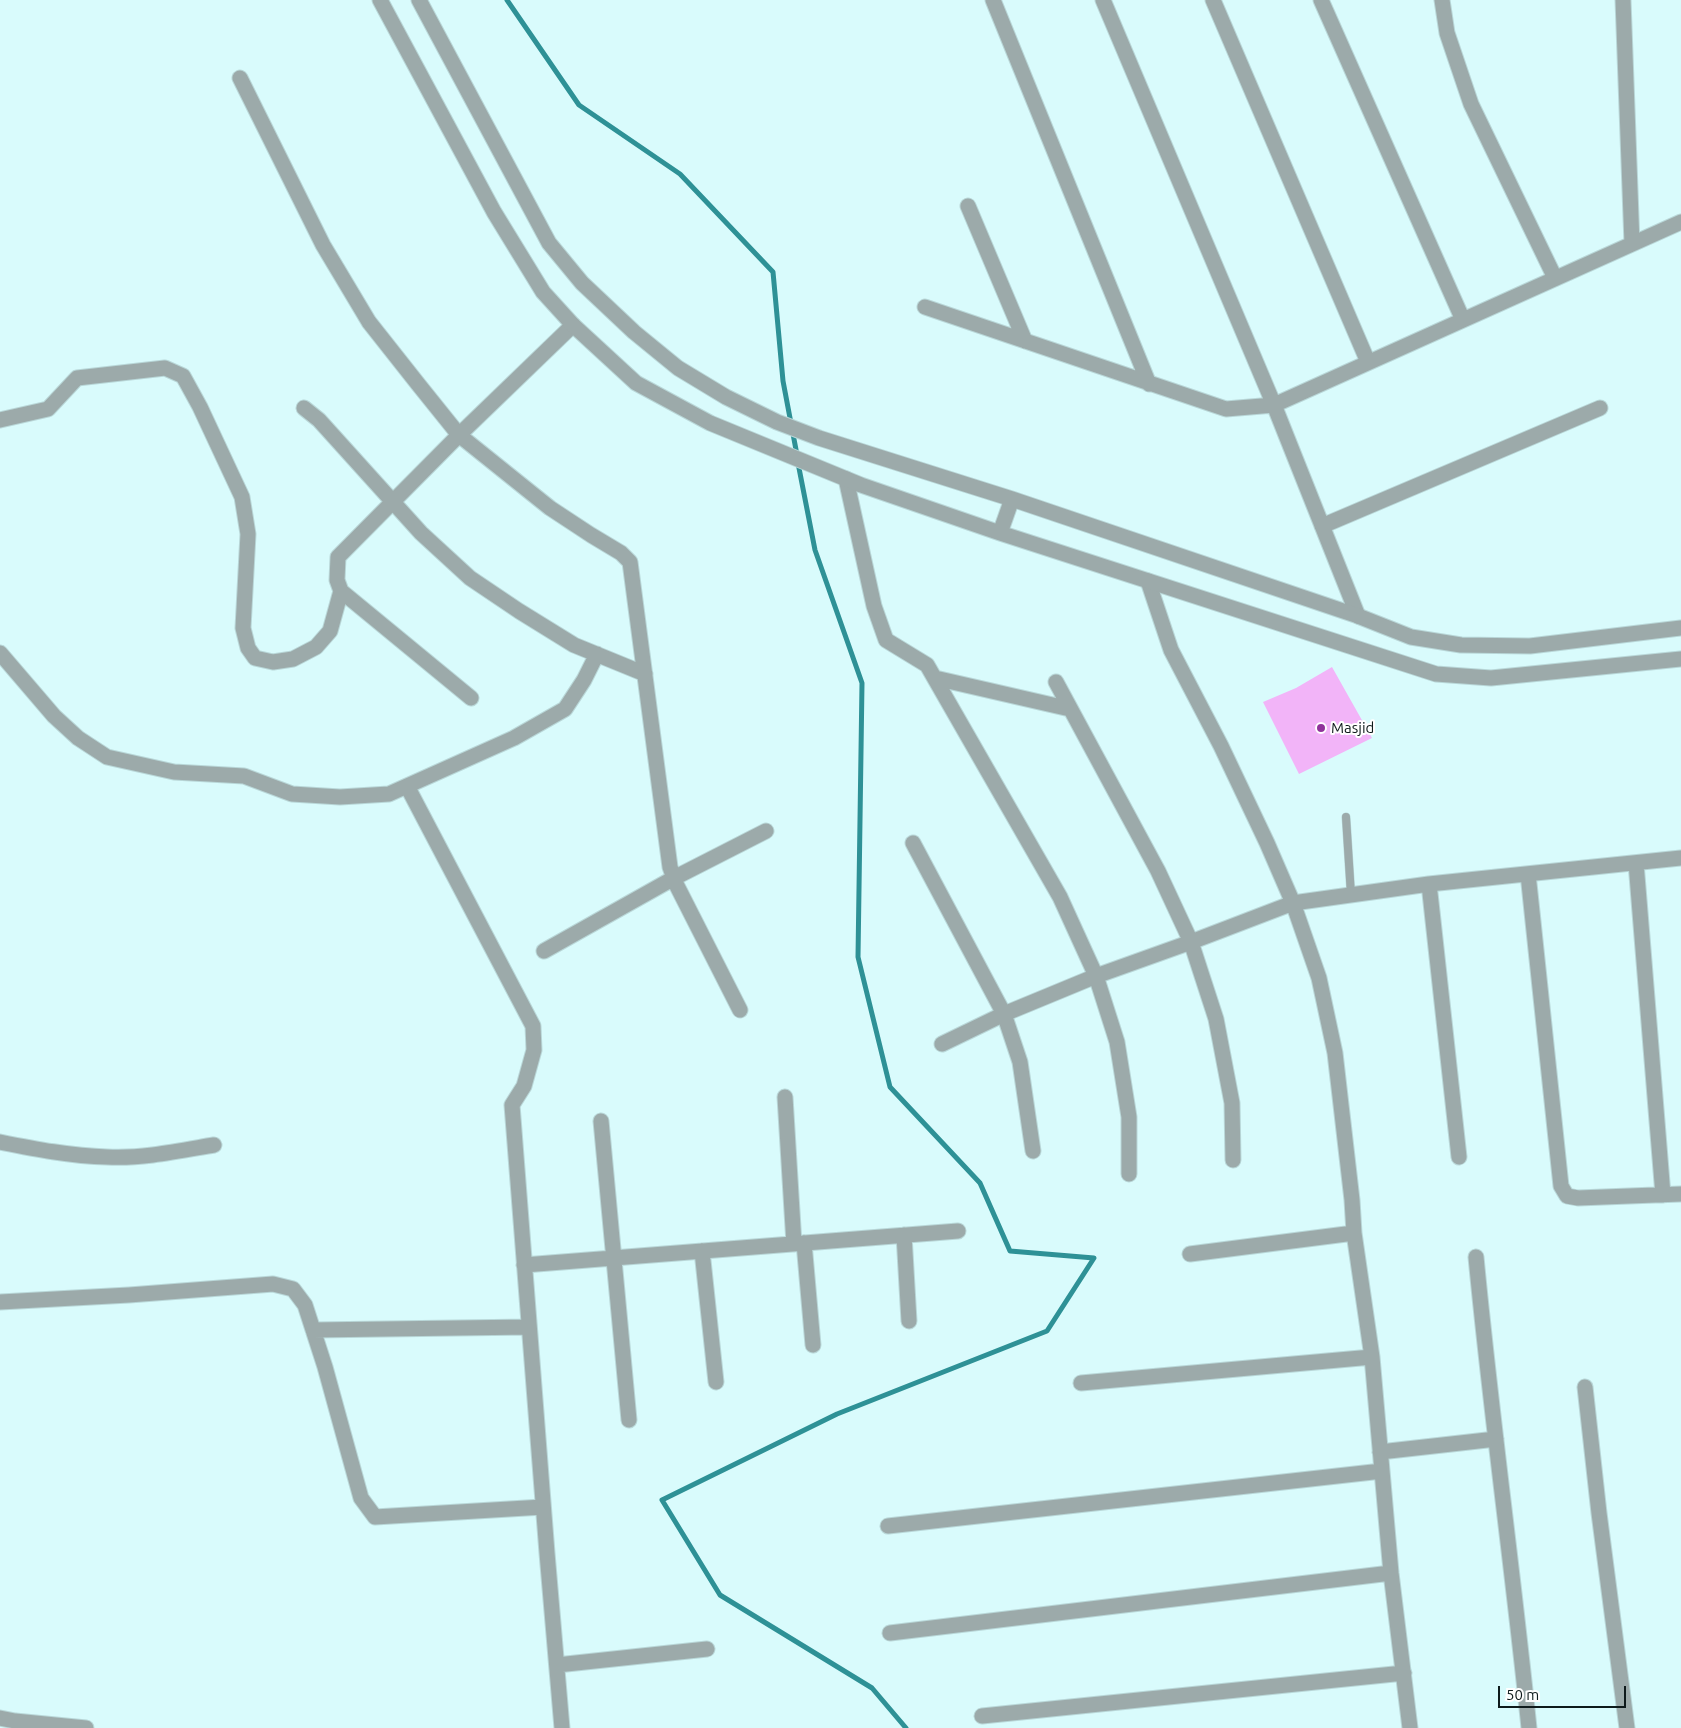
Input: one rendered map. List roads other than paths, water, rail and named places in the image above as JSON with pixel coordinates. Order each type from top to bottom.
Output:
[{"type":"street","points":[[380,0],[494,212],[543,292],[573,325],[636,383],[710,422],[846,479],[1000,533],[1436,674],[1491,678],[1681,659]]},
{"type":"street","points":[[419,0],[549,243],[582,283],[634,332],[678,368],[726,397],[780,423],[820,438],[1012,499],[1358,616],[1411,637],[1461,645],[1530,646],[1681,628]]},
{"type":"street","points":[[993,0],[1149,384]]},
{"type":"street","points":[[1103,0],[1274,405],[1358,616]]},
{"type":"street","points":[[1213,0],[1368,362]]},
{"type":"street","points":[[1322,0],[1463,320]]},
{"type":"street","points":[[1442,0],[1446,33],[1471,104],[1555,278]]},
{"type":"street","points":[[1623,0],[1632,244]]},
{"type":"street","points":[[240,78],[323,246],[369,322],[459,436],[550,508],[621,553],[630,562],[670,867],[740,1010]]},
{"type":"street","points":[[968,206],[1025,341]]},
{"type":"street","points":[[925,307],[1226,409],[1274,405],[1681,222]]},
{"type":"street","points":[[470,698],[341,591],[337,580],[338,557],[573,325]]},
{"type":"street","points":[[0,420],[48,409],[77,378],[165,368],[183,376],[200,407],[242,497],[248,534],[243,628],[248,648],[255,658],[273,662],[293,659],[316,647],[330,631],[341,591]]},
{"type":"street","points":[[304,408],[319,420],[421,533],[470,578],[574,645],[645,674]]},
{"type":"street","points":[[1322,526],[1600,408]]},
{"type":"street","points":[[846,479],[874,606],[886,640],[927,665],[1060,897],[1096,976],[1117,1042],[1130,1116],[1129,1174]]},
{"type":"street","points":[[1000,533],[1012,499]]},
{"type":"street","points":[[1148,581],[1171,650],[1221,746],[1293,902],[1319,978],[1335,1053],[1354,1233],[1372,1357],[1391,1574],[1410,1728]]},
{"type":"street","points":[[0,652],[54,716],[78,738],[107,757],[174,772],[244,776],[292,794],[340,796],[390,794],[514,738],[565,709],[584,680],[597,654]]},
{"type":"street","points":[[934,678],[1070,709]]},
{"type":"street","points":[[1056,682],[1158,871],[1191,942],[1218,1028],[1232,1103],[1233,1160]]},
{"type":"street","points":[[407,786],[533,1026],[534,1050],[524,1086],[512,1106],[562,1728]]},
{"type":"street","points":[[544,951],[674,878],[766,831]]},
{"type":"street","points":[[913,843],[1004,1014],[1020,1062],[1033,1151]]},
{"type":"street","points":[[942,1044],[1004,1014],[1096,976],[1191,942],[1293,902],[1429,884],[1681,858]]},
{"type":"street","points":[[1636,863],[1663,1195]]},
{"type":"street","points":[[1528,874],[1561,1186],[1567,1196],[1578,1198],[1681,1194]]},
{"type":"street","points":[[1429,884],[1459,1157]]},
{"type":"street","points":[[785,1097],[799,1244],[813,1345]]},
{"type":"street","points":[[601,1121],[629,1420]]},
{"type":"street","points":[[0,1142],[107,1158],[136,1156],[214,1145]]},
{"type":"street","points":[[524,1265],[958,1231]]},
{"type":"street","points":[[1190,1254],[1354,1233]]},
{"type":"street","points":[[904,1235],[910,1321]]},
{"type":"street","points":[[702,1251],[716,1382]]},
{"type":"street","points":[[1476,1258],[1488,1379],[1529,1728]]},
{"type":"street","points":[[0,1302],[129,1295],[272,1284],[293,1289],[305,1305],[325,1367],[361,1498],[375,1517],[543,1508]]},
{"type":"street","points":[[313,1330],[529,1327]]},
{"type":"street","points":[[1082,1383],[1372,1357]]},
{"type":"street","points":[[1585,1387],[1599,1513],[1627,1728]]},
{"type":"street","points":[[1380,1452],[1496,1440]]},
{"type":"street","points":[[888,1526],[1382,1472]]},
{"type":"street","points":[[890,1633],[1391,1574]]},
{"type":"street","points":[[557,1665],[707,1649]]},
{"type":"street","points":[[982,1716],[1404,1673]]},
{"type":"street","points":[[0,1718],[86,1728]]},
{"type":"lane","points":[[1346,817],[1351,894]]},
{"type":"waterway","points":[[507,0],[579,105],[680,174],[773,272],[783,381],[797,455]]},
{"type":"waterway","points":[[798,463],[815,550],[862,683],[858,957],[890,1087],[980,1183],[1010,1251],[1094,1258],[1047,1331],[837,1414],[662,1500],[720,1595],[872,1688],[906,1728]]},
{"type":"place","name":"Masjid","points":[[1321,728]]}]
